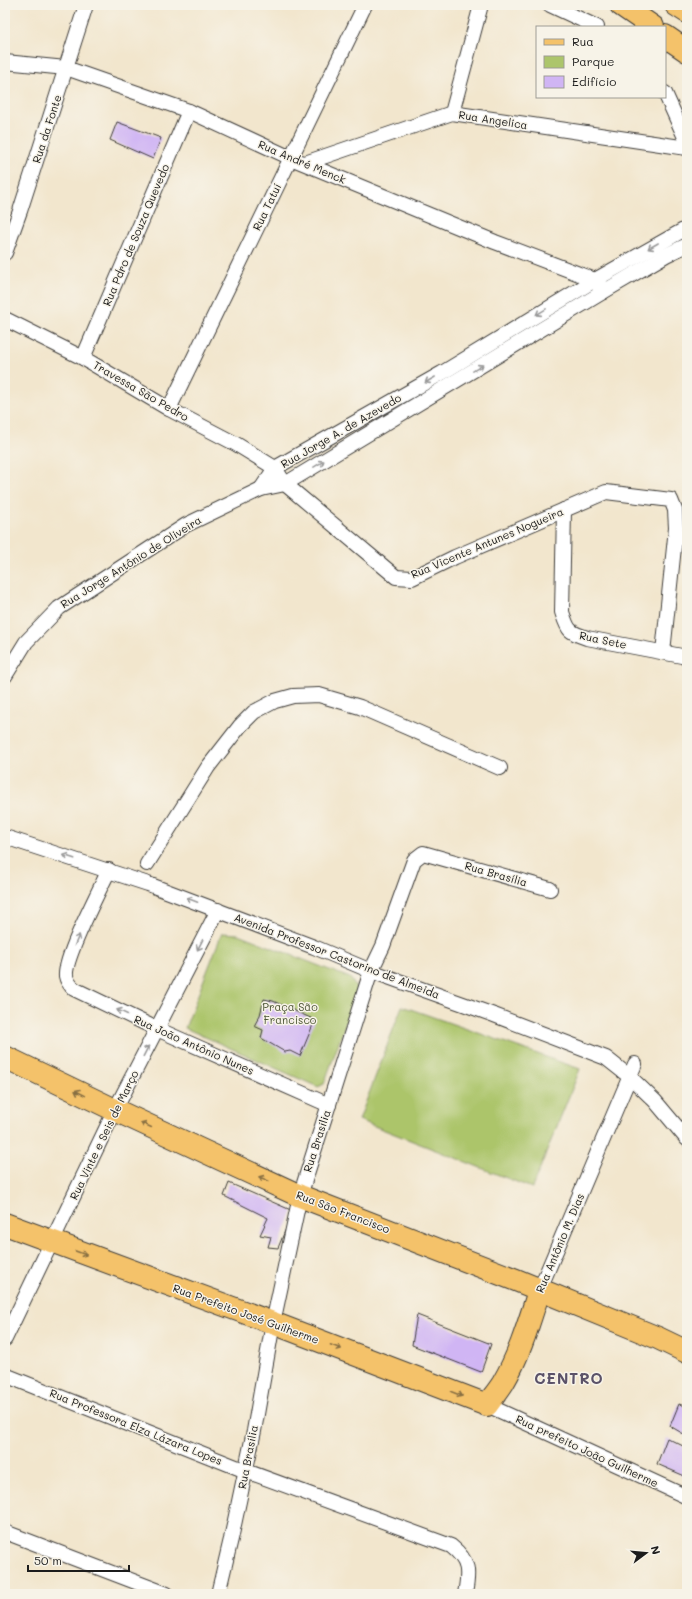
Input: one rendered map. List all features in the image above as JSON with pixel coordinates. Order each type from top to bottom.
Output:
[{"type":"main road","points":[[621,5],[652,26]]},
{"type":"main road","points":[[676,5],[687,12]]},
{"type":"main road","points":[[666,37],[687,51]]},
{"type":"main road","name":"Rua São Francisco","points":[[5,1057],[300,1196],[658,1338],[687,1352]]},
{"type":"main road","name":"Rua Prefeito José Guilherme","points":[[5,1224],[52,1243],[273,1323],[487,1405]]},
{"type":"main road","name":"Rua Antônio M. Dias","points":[[487,1405],[503,1383],[516,1357],[526,1332],[539,1291]]},
{"type":"street","name":"Rua da Fonte","points":[[5,253],[20,211],[86,5]]},
{"type":"street","name":"Rua Tatuí","points":[[170,409],[365,5]]},
{"type":"street","points":[[452,113],[481,5]]},
{"type":"street","points":[[550,5],[595,26]]},
{"type":"street","name":"Rua André Menck","points":[[5,62],[66,68],[189,111],[291,158],[495,242],[595,280]]},
{"type":"street","points":[[666,95],[687,142]]},
{"type":"street","name":"Rua Pdro de Souza Quevedo","points":[[83,358],[189,111]]},
{"type":"street","name":"Rua Angelica","points":[[305,163],[452,113],[687,148]]},
{"type":"street","name":"Rua Jorge A. de Azevedo","points":[[261,489],[275,468],[442,373],[669,236],[687,228]]},
{"type":"street","name":"Rua Jorge A. de Azevedo","points":[[261,489],[285,484],[603,292],[687,245]]},
{"type":"street","points":[[595,280],[603,292]]},
{"type":"street","name":"Travessa São Pedro","points":[[5,319],[83,358],[170,409],[236,444],[275,468]]},
{"type":"street","name":"Rua Vicente Antunes Nogueira","points":[[275,468],[285,484],[396,576],[412,578],[442,562],[606,492],[671,500],[675,510],[676,528],[663,652]]},
{"type":"street","name":"Rua Jorge Antônio de Oliveira","points":[[5,676],[26,642],[59,608],[186,526],[261,489]]},
{"type":"street","name":"Rua Sete","points":[[564,510],[562,612],[566,625],[573,634],[687,657]]},
{"type":"street","points":[[147,864],[208,767],[240,726],[254,712],[275,701],[293,696],[320,696],[360,707],[500,768]]},
{"type":"street","name":"Avenida Professor Castorino de Almeida","points":[[5,837],[109,870],[218,910],[371,971],[494,1015],[606,1058],[630,1077],[655,1101],[687,1139]]},
{"type":"street","name":"Rua Brasília","points":[[218,1594],[246,1471],[273,1323],[300,1196],[371,971],[380,953],[414,860],[423,853],[550,889]]},
{"type":"street","name":"Rua João Antônio Nunes","points":[[109,870],[68,958],[66,977],[69,984],[74,989],[157,1029],[329,1105]]},
{"type":"street","points":[[157,1029],[218,910]]},
{"type":"street","name":"Rua Vinte e Seis de Março","points":[[5,1340],[115,1110],[157,1029]]},
{"type":"street","name":"Rua Antônio M. Dias","points":[[539,1291],[635,1064]]},
{"type":"street","name":"Rua Professora Elza Lázara Lopes","points":[[5,1375],[246,1471],[451,1546],[460,1553],[465,1560],[468,1571],[465,1594]]},
{"type":"street","name":"Rua prefeito João Guilherme","points":[[487,1405],[687,1497]]},
{"type":"street","points":[[5,1532],[167,1594]]},
{"type":"green space","name":"Praça São Francisco","points":[[222,933],[238,934],[350,978],[358,990],[324,1084],[318,1087],[185,1028]]},
{"type":"green space","points":[[402,1006],[580,1069],[532,1188],[359,1120]]},
{"type":"building","points":[[117,122],[161,138],[153,159],[110,140]]},
{"type":"building","points":[[264,999],[273,1001],[315,1020],[300,1056],[290,1051],[285,1052],[261,1038],[263,1030],[254,1026],[260,1015]]},
{"type":"building","points":[[229,1183],[293,1211],[278,1248],[268,1247],[271,1237],[260,1235],[268,1218],[224,1196]]},
{"type":"building","points":[[417,1315],[491,1344],[481,1372],[412,1345]]},
{"type":"building","points":[[679,1404],[687,1407],[687,1436],[670,1426]]},
{"type":"building","points":[[667,1438],[687,1448],[687,1477],[657,1464]]},
{"type":"district","name":"CENTRO","points":[[569,1379]]}]
